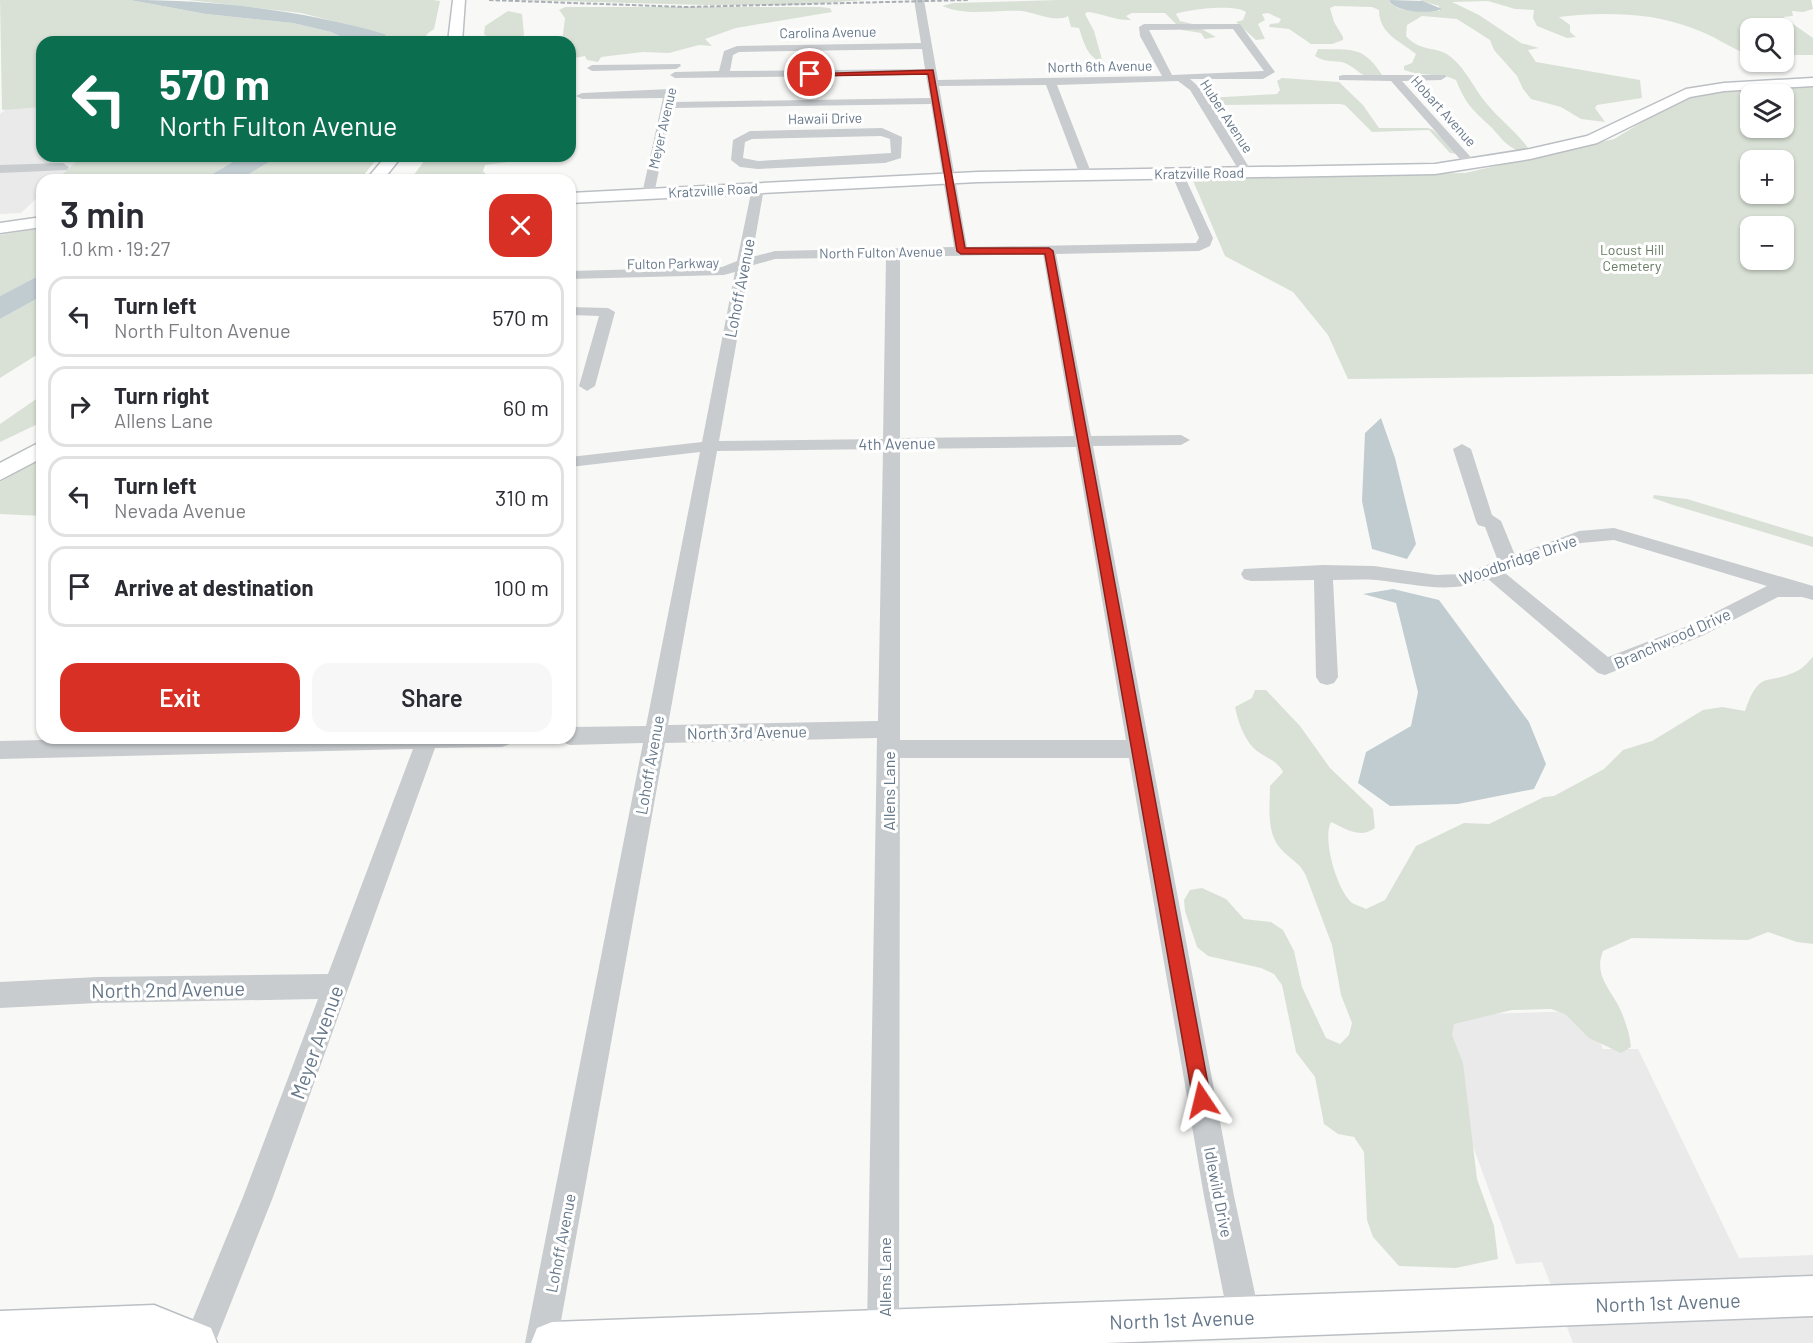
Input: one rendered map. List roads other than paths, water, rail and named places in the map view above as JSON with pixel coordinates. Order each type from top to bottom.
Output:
[{"type":"main road","points":[[455,36],[458,4]]},
{"type":"main road","name":"Kratzville Road","points":[[576,198],[950,178],[1418,170],[1471,164],[1592,140],[1686,93],[1724,87],[1813,82]]},
{"type":"main road","points":[[379,174],[389,162]]},
{"type":"main road","points":[[396,174],[405,162]]},
{"type":"main road","points":[[0,228],[36,223]]},
{"type":"main road","points":[[0,457],[36,436]]},
{"type":"main road","points":[[0,473],[36,452]]},
{"type":"main road","name":"North 1st Avenue","points":[[552,1343],[1813,1296]]},
{"type":"main road","points":[[0,1332],[154,1326],[198,1343]]},
{"type":"street","points":[[919,0],[961,251]]},
{"type":"street","name":"Huber Avenue","points":[[1246,172],[1194,88],[1175,78],[1143,28],[1228,25],[1241,29],[1269,67],[1268,75]]},
{"type":"street","name":"Carolina Avenue","points":[[724,75],[731,51],[926,46]]},
{"type":"street","name":"North 6th Avenue","points":[[592,68],[676,68],[724,75],[932,77],[1050,82],[1268,75]]},
{"type":"street","name":"Meyer Avenue","points":[[648,194],[676,68]]},
{"type":"street","points":[[1343,78],[1441,77]]},
{"type":"street","name":"Hobart Avenue","points":[[1394,78],[1471,164]]},
{"type":"street","points":[[1050,82],[1086,175]]},
{"type":"street","points":[[582,96],[669,100],[936,101]]},
{"type":"street","name":"Hawaii Drive","points":[[882,132],[894,135],[897,139],[899,153],[892,158],[808,163],[744,164],[737,160],[739,140],[753,135],[882,132]]},
{"type":"street","points":[[808,163],[808,185]]},
{"type":"street","points":[[0,169],[63,167]]},
{"type":"street","name":"North Fulton Avenue","points":[[744,262],[775,255],[1198,247],[1205,243],[1206,238],[1177,173]]},
{"type":"street","name":"Lohoff Avenue","points":[[541,1343],[758,188]]},
{"type":"street","name":"Idlewild Drive","points":[[1049,251],[1138,749],[1244,1317]]},
{"type":"street","name":"Allens Lane","points":[[884,1329],[893,252]]},
{"type":"street","name":"Fulton Parkway","points":[[576,265],[744,262]]},
{"type":"street","name":"Fulton Parkway","points":[[576,274],[724,271],[744,262]]},
{"type":"street","points":[[576,311],[608,312],[586,386]]},
{"type":"street","name":"4th Avenue","points":[[576,461],[710,446],[1181,440]]},
{"type":"street","points":[[1462,449],[1485,520],[1492,521],[1500,568]]},
{"type":"street","name":"Woodbridge Drive","points":[[1251,574],[1323,572],[1390,574],[1445,583],[1465,581],[1579,537],[1614,534],[1723,564],[1812,593]]},
{"type":"street","name":"Branchwood Drive","points":[[1500,568],[1605,667],[1695,631],[1776,590],[1812,593]]},
{"type":"street","points":[[1323,572],[1327,677]]},
{"type":"street","name":"North 3rd Avenue","points":[[576,736],[888,739],[1138,749]]},
{"type":"street","points":[[0,750],[128,744]]},
{"type":"street","name":"Meyer Avenue","points":[[198,1343],[258,1197],[426,744]]},
{"type":"street","name":"North 2nd Avenue","points":[[0,995],[109,990],[337,986]]},
{"type":"railway","points":[[489,0],[686,7],[969,0]]},
{"type":"park label","name":"Locust Hill Cemetery","points":[[1632,258]]}]
